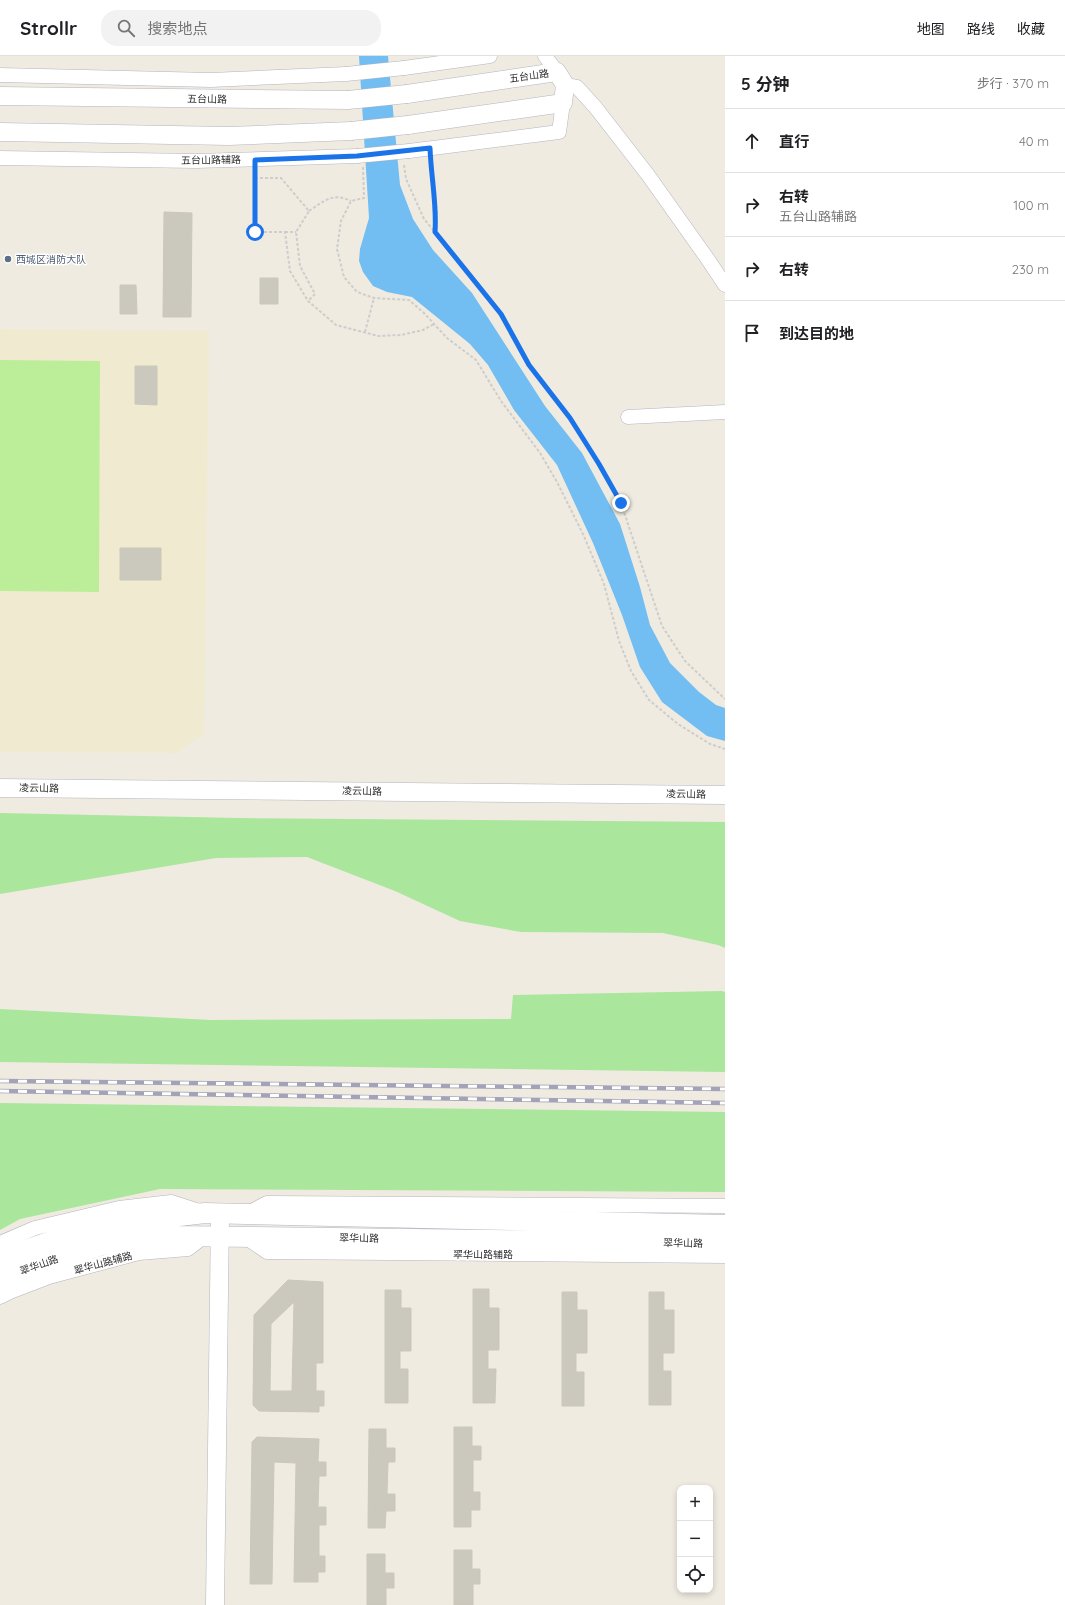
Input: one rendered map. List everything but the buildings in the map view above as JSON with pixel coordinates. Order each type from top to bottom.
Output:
[{"type":"main road","name":"翠华山路","points":[[0,1259],[60,1238],[128,1222],[212,1214],[725,1225]]},
{"type":"main road","name":"翠华山路","points":[[0,1280],[27,1268],[103,1244],[175,1236],[725,1244]]},
{"type":"street","points":[[0,76],[211,80],[346,74],[404,68],[490,56]]},
{"type":"street","points":[[545,56],[561,78],[578,87],[596,108],[648,175],[725,285]]},
{"type":"street","points":[[0,132],[229,136],[351,131],[408,125],[563,103],[561,78]]},
{"type":"street","name":"五台山路","points":[[0,96],[348,100],[561,78]]},
{"type":"street","name":"五台山路辅路","points":[[0,158],[196,161],[360,161],[406,157],[430,148],[559,132],[563,103]]},
{"type":"street","points":[[628,417],[725,412]]},
{"type":"street","name":"凌云山路","points":[[0,788],[725,795]]},
{"type":"street","points":[[0,1244],[35,1228],[119,1208],[171,1202],[212,1214],[215,1605]]},
{"type":"street","points":[[245,1215],[267,1203],[725,1206]]},
{"type":"street","name":"翠华山路辅路","points":[[0,1298],[10,1292],[49,1277],[139,1253],[188,1249],[213,1236]]},
{"type":"street","name":"翠华山路辅路","points":[[245,1237],[267,1252],[725,1256]]},
{"type":"path","points":[[430,148],[431,174],[436,213],[435,232]]},
{"type":"path","points":[[406,157],[406,179],[424,219],[501,314],[529,365],[570,418],[599,464],[621,503],[662,626],[684,661],[725,699]]},
{"type":"path","points":[[255,160],[255,232],[296,232]]},
{"type":"path","points":[[308,301],[315,294],[300,266],[296,232],[309,211],[330,198],[343,197],[351,201],[364,198],[360,161]]},
{"type":"path","points":[[255,178],[281,178],[309,211]]},
{"type":"path","points":[[351,201],[341,221],[337,250],[344,277],[357,292],[374,298],[409,300],[424,313],[447,338],[476,360],[501,401],[540,453],[584,534],[604,584],[619,641],[631,671],[650,700],[678,724],[710,744],[725,749]]},
{"type":"path","points":[[285,232],[290,271],[308,301],[336,325],[378,336],[401,335],[423,330],[434,324]]},
{"type":"path","points":[[365,332],[374,298]]},
{"type":"shaded area","points":[[0,329],[209,331],[204,733],[177,753],[0,752]]},
{"type":"green space","points":[[0,360],[100,361],[99,592],[0,591]]},
{"type":"green space","points":[[0,813],[238,818],[725,822],[725,948],[718,945],[663,933],[521,932],[460,921],[395,891],[307,857],[216,858],[0,894]]},
{"type":"green space","points":[[725,992],[725,1072],[0,1062],[0,1009],[211,1020],[511,1019],[513,995]]},
{"type":"green space","points":[[0,1103],[725,1112],[725,1192],[160,1189],[20,1219],[0,1230]]},
{"type":"water","points":[[359,56],[388,56],[400,185],[413,219],[433,250],[472,293],[545,406],[582,453],[620,524],[640,587],[650,625],[670,663],[699,692],[716,705],[725,708],[725,741],[707,736],[662,702],[640,667],[622,615],[593,543],[557,465],[514,410],[488,365],[470,344],[412,297],[387,292],[373,286],[363,272],[359,261],[360,249],[369,218]]},
{"type":"railway","points":[[0,1081],[725,1089]]},
{"type":"railway","points":[[0,1091],[725,1103]]},
{"type":"place","name":"西城区消防大队","points":[[8,259]]},
{"type":"route","points":[[255,232],[255,160],[357,156],[430,148],[431,174],[436,213],[435,232],[469,272],[501,314],[529,365],[570,418],[599,464],[621,503]]}]
